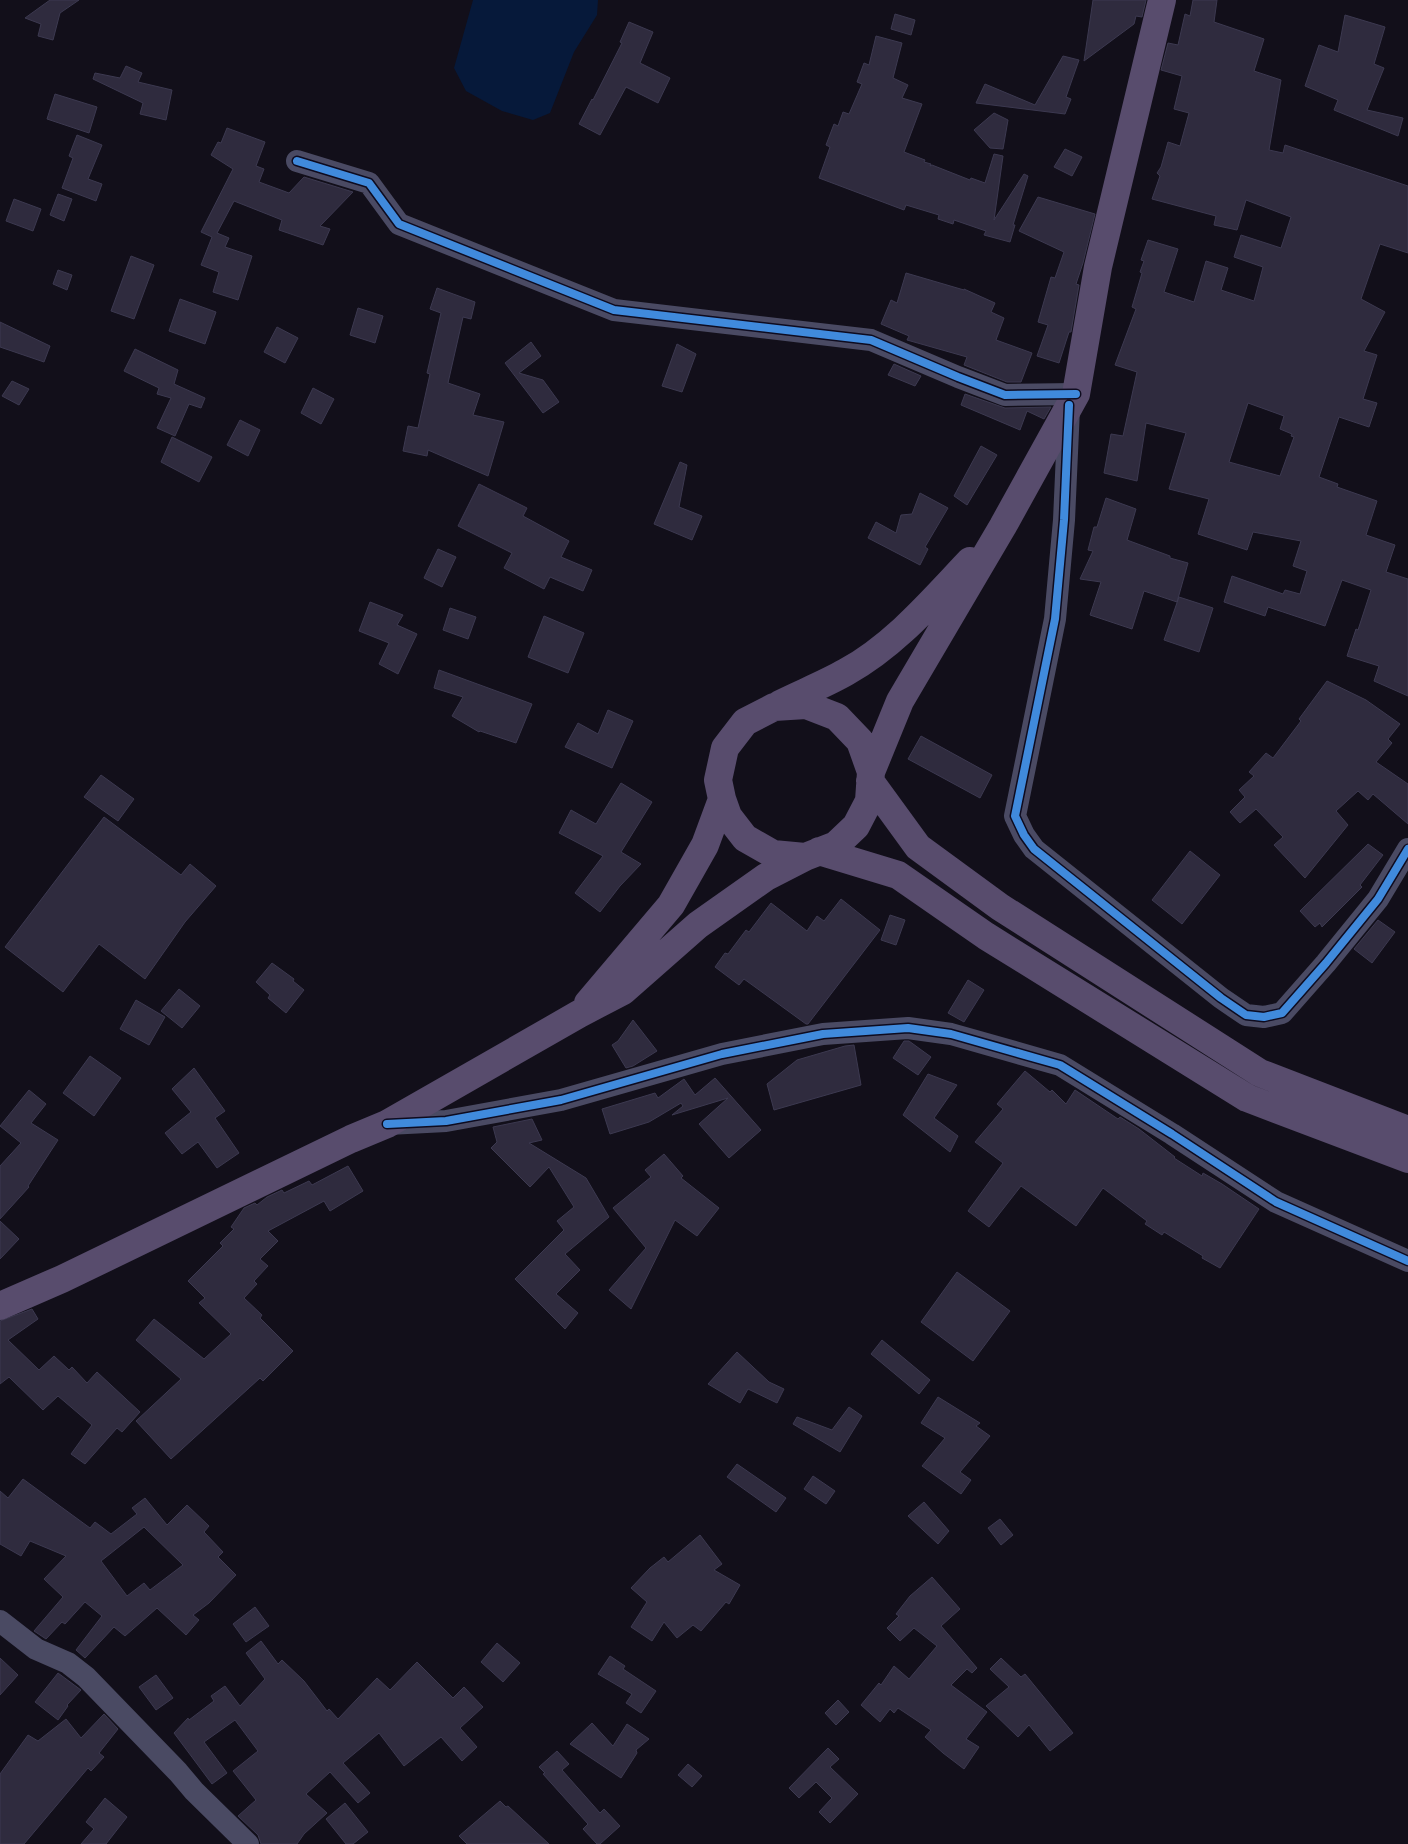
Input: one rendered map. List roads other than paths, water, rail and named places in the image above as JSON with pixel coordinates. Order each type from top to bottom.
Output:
[{"type":"main road","points":[[870,777],[900,701],[1003,526],[1072,400],[1098,267],[1162,0]]},
{"type":"main road","points":[[1003,526],[913,621],[880,649],[847,671],[745,722],[725,748],[718,780],[728,816],[745,838],[773,854],[812,854],[898,875],[986,936],[1248,1098],[1408,1159]]},
{"type":"main road","points":[[0,1306],[62,1279],[351,1139],[387,1124],[579,1014],[623,991],[698,925],[730,902],[766,878],[812,854],[836,846],[856,826],[869,800],[870,777],[860,741],[837,717],[806,705],[774,707]]},
{"type":"main road","points":[[870,777],[918,847],[1000,908],[1260,1074],[1408,1130]]},
{"type":"main road","points":[[579,1014],[671,906],[705,845],[722,799]]},
{"type":"street","points":[[297,161],[369,183],[399,224],[614,310],[871,340],[1005,395],[1072,400],[1055,619],[1015,816],[1024,835],[1034,849],[1221,998],[1246,1015],[1264,1017],[1282,1013],[1378,899],[1408,850]]},
{"type":"street","points":[[387,1124],[446,1121],[560,1100],[722,1054],[823,1034],[908,1028],[951,1034],[1060,1065],[1172,1134],[1276,1202],[1408,1261]]},
{"type":"street","points":[[0,1621],[36,1649],[68,1663],[86,1677],[194,1791],[248,1844]]},
{"type":"water","points":[[473,0],[598,0],[597,15],[574,52],[550,113],[533,120],[502,111],[466,91],[454,68]]}]
